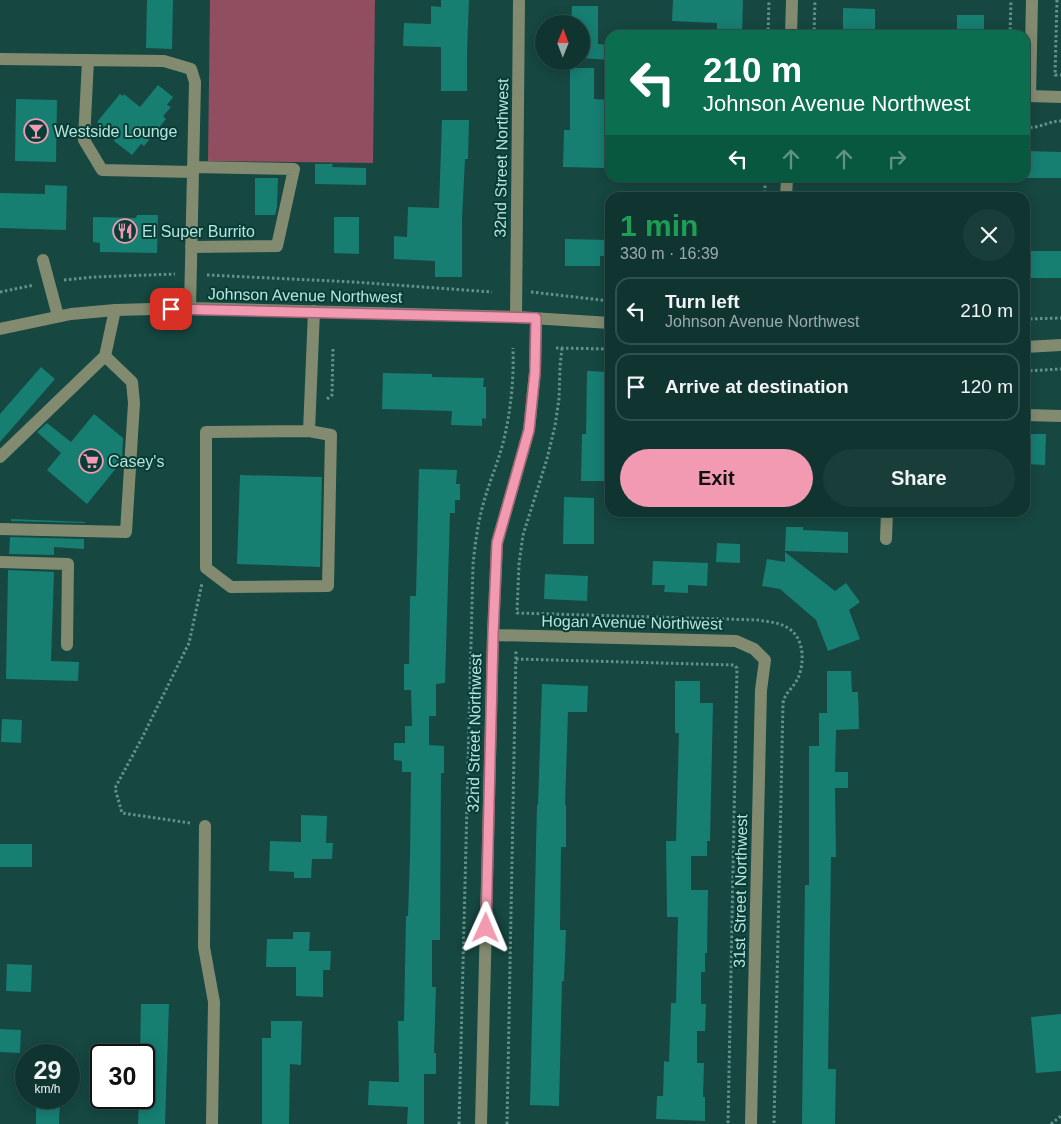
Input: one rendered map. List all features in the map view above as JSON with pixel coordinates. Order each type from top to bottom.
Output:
[{"type":"street","name":"32nd Street Northwest","points":[[516,317],[519,0]]},
{"type":"street","points":[[791,30],[792,0]]},
{"type":"street","points":[[1032,0],[1030,96],[1061,96]]},
{"type":"street","points":[[0,59],[164,60],[190,69],[195,82],[190,308]]},
{"type":"street","points":[[88,60],[84,140],[102,170],[294,169],[277,246],[191,247]]},
{"type":"street","points":[[43,260],[58,316]]},
{"type":"street","name":"Johnson Avenue Northwest","points":[[0,329],[58,316],[115,310],[190,308],[516,317],[605,324]]},
{"type":"street","points":[[0,457],[105,356],[115,310]]},
{"type":"street","points":[[309,431],[314,311]]},
{"type":"street","name":"32nd Street Northwest","points":[[482,1124],[493,635],[497,543],[529,430],[535,372],[536,318]]},
{"type":"street","points":[[1030,347],[1061,345]]},
{"type":"street","points":[[0,529],[126,532],[134,403],[132,382],[105,356]]},
{"type":"street","points":[[1030,415],[1061,416]]},
{"type":"street","points":[[309,431],[332,435],[328,586],[231,587],[206,568],[206,432],[309,431]]},
{"type":"street","points":[[886,539],[887,517]]},
{"type":"street","points":[[0,562],[68,564],[67,646]]},
{"type":"street","name":"Hogan Avenue Northwest","points":[[493,635],[736,641],[754,649],[765,660]]},
{"type":"street","name":"31st Street Northwest","points":[[751,1124],[761,690],[765,660]]},
{"type":"street","points":[[205,826],[204,947],[214,1002],[212,1124]]},
{"type":"path","points":[[768,30],[769,0]]},
{"type":"path","points":[[814,30],[815,0]]},
{"type":"path","points":[[1010,30],[1011,0]]},
{"type":"path","points":[[1057,0],[1055,75],[1061,75]]},
{"type":"path","points":[[1030,128],[1061,121]]},
{"type":"path","points":[[0,292],[49,282],[154,273],[354,282],[492,292]]},
{"type":"path","points":[[530,292],[605,300]]},
{"type":"path","points":[[1030,319],[1061,318]]},
{"type":"path","points":[[556,348],[605,349]]},
{"type":"path","points":[[517,618],[522,535],[548,459],[559,399],[562,348]]},
{"type":"path","points":[[1030,371],[1061,369]]},
{"type":"path","points":[[205,826],[122,813],[115,788],[142,738],[188,643],[206,568]]},
{"type":"path","points":[[508,613],[758,620],[789,628],[798,639],[803,654],[802,667],[796,682],[785,696],[783,703],[774,1124]]},
{"type":"path","points":[[507,1124],[516,649]]},
{"type":"path","points":[[516,659],[734,665],[737,668],[728,1124]]},
{"type":"path","points":[[1051,1124],[1061,1116]]},
{"type":"shaded area","points":[[210,0],[375,0],[373,163],[208,161]]},
{"type":"building","points":[[147,0],[173,0],[172,49],[146,48]]},
{"type":"building","points":[[441,0],[469,0],[467,91],[441,91],[441,47],[403,46],[404,23],[431,24],[431,6],[441,7]]},
{"type":"building","points":[[673,0],[743,0],[742,30],[717,30],[717,23],[672,21]]},
{"type":"building","points":[[572,6],[598,6],[598,44],[605,45],[605,60],[590,59],[590,15],[572,15]]},
{"type":"building","points":[[843,8],[875,9],[875,30],[843,30]]},
{"type":"building","points":[[957,15],[984,15],[984,30],[957,30]]},
{"type":"building","points":[[590,68],[594,68],[594,99],[605,100],[604,168],[563,167],[564,130],[570,130],[570,70],[590,70]]},
{"type":"building","points":[[158,85],[173,97],[167,105],[171,107],[163,116],[166,119],[144,146],[141,144],[132,155],[114,141],[116,138],[97,122],[120,94],[123,96],[124,94],[140,107]]},
{"type":"building","name":"Westside Lounge","points":[[16,99],[57,100],[56,162],[15,161]]},
{"type":"building","points":[[442,120],[469,120],[468,159],[465,159],[462,219],[462,277],[435,277],[435,261],[394,259],[394,236],[407,237],[408,207],[439,208]]},
{"type":"building","points":[[1030,151],[1061,152],[1061,178],[1030,178]]},
{"type":"building","points":[[315,164],[333,164],[332,167],[366,168],[366,185],[315,184]]},
{"type":"building","points":[[255,178],[278,178],[275,215],[255,215]]},
{"type":"building","points":[[45,185],[67,186],[66,230],[0,228],[0,193],[45,194]]},
{"type":"building","name":"El Super Burrito","points":[[137,215],[158,215],[157,253],[100,252],[100,243],[93,242],[93,217],[136,218]]},
{"type":"building","points":[[334,217],[359,217],[359,254],[334,253]]},
{"type":"building","points":[[565,239],[605,240],[605,256],[600,256],[600,266],[565,266]]},
{"type":"building","points":[[1030,251],[1061,251],[1061,278],[1030,278]]},
{"type":"building","points":[[41,367],[55,379],[0,442],[0,414]]},
{"type":"building","points":[[587,371],[605,372],[605,481],[581,481],[582,434],[586,434]]},
{"type":"building","points":[[383,373],[432,374],[432,377],[484,378],[483,387],[486,387],[486,419],[482,418],[482,426],[451,425],[452,411],[382,409]]},
{"type":"building","points":[[94,414],[123,438],[122,461],[87,504],[47,470],[61,453],[37,432],[47,423],[71,442]]},
{"type":"building","points":[[1030,434],[1046,434],[1045,465],[1030,464]]},
{"type":"building","points":[[419,469],[457,470],[456,484],[460,484],[460,500],[455,500],[455,513],[450,513],[445,683],[436,684],[436,716],[429,716],[429,745],[444,746],[444,773],[441,773],[440,940],[432,940],[432,987],[436,987],[434,1053],[436,1053],[436,1074],[424,1074],[424,1124],[407,1124],[408,1107],[368,1105],[369,1081],[399,1082],[398,1021],[404,1021],[411,772],[402,772],[402,761],[394,760],[394,743],[405,743],[405,726],[412,726],[411,690],[404,690],[404,664],[409,664],[410,596],[416,596]]},
{"type":"building","points":[[240,475],[322,477],[320,567],[237,564]]},
{"type":"building","points":[[564,497],[594,498],[594,544],[563,544]]},
{"type":"building","points":[[11,519],[85,522],[85,523],[11,521]]},
{"type":"building","points":[[786,527],[803,527],[803,530],[848,532],[848,553],[785,551]]},
{"type":"building","points":[[10,537],[84,539],[84,549],[54,547],[54,555],[9,554]]},
{"type":"building","points":[[717,543],[740,544],[740,563],[716,562]]},
{"type":"building","points":[[785,552],[835,591],[846,583],[860,602],[849,610],[860,639],[828,651],[816,620],[780,589],[762,586],[767,559],[785,562]]},
{"type":"building","points":[[653,561],[708,563],[707,586],[688,585],[688,593],[664,592],[665,585],[652,585]]},
{"type":"building","points":[[8,570],[54,572],[51,661],[79,662],[78,681],[6,679]]},
{"type":"building","points":[[545,574],[588,576],[587,601],[544,599]]},
{"type":"building","points":[[827,671],[851,671],[852,692],[858,692],[859,729],[836,730],[835,772],[848,772],[848,788],[835,788],[836,857],[831,857],[828,1069],[836,1069],[835,1124],[802,1124],[805,885],[809,885],[809,746],[819,746],[819,713],[827,713]]},
{"type":"building","points":[[675,681],[700,681],[700,703],[713,703],[710,841],[707,841],[707,856],[691,856],[691,890],[708,890],[707,953],[705,953],[705,972],[701,972],[701,1004],[706,1004],[705,1031],[697,1031],[697,1063],[704,1063],[703,1097],[705,1097],[705,1121],[656,1119],[657,1096],[663,1096],[664,1061],[669,1062],[671,1003],[676,1003],[678,917],[667,917],[666,841],[676,841],[679,733],[675,733]]},
{"type":"building","points":[[542,684],[588,686],[587,712],[568,712],[565,805],[566,847],[561,847],[560,930],[566,930],[564,981],[562,981],[559,1106],[530,1105],[537,805]]},
{"type":"building","points":[[2,719],[22,720],[21,743],[1,742]]},
{"type":"building","points":[[301,815],[327,816],[326,843],[333,843],[332,859],[312,859],[311,878],[294,878],[294,872],[269,871],[270,841],[301,842]]},
{"type":"building","points":[[0,844],[32,844],[32,867],[0,867]]},
{"type":"building","points":[[293,932],[310,932],[309,951],[331,951],[330,970],[323,970],[323,997],[296,996],[296,967],[266,967],[267,939],[293,939]]},
{"type":"building","points":[[7,964],[32,965],[31,992],[6,991]]},
{"type":"building","points":[[141,1004],[169,1004],[165,1124],[138,1124],[139,1109],[155,1109],[155,1044],[140,1044]]},
{"type":"building","points":[[1061,1014],[1061,1071],[1036,1073],[1031,1017]]},
{"type":"building","points":[[271,1021],[302,1021],[301,1065],[290,1064],[289,1124],[262,1124],[262,1038],[271,1038]]},
{"type":"building","points":[[0,1029],[21,1030],[20,1044],[15,1044],[15,1053],[0,1052]]},
{"type":"building","points":[[36,1109],[60,1109],[59,1124],[36,1124]]},
{"type":"place","name":"Westside Lounge","points":[[36,131]]},
{"type":"place","name":"El Super Burrito","points":[[125,231]]},
{"type":"place","name":"Casey's","points":[[91,461]]},
{"type":"route","points":[[171,309],[314,311],[536,318],[535,372],[529,430],[497,543],[486,928]]}]
